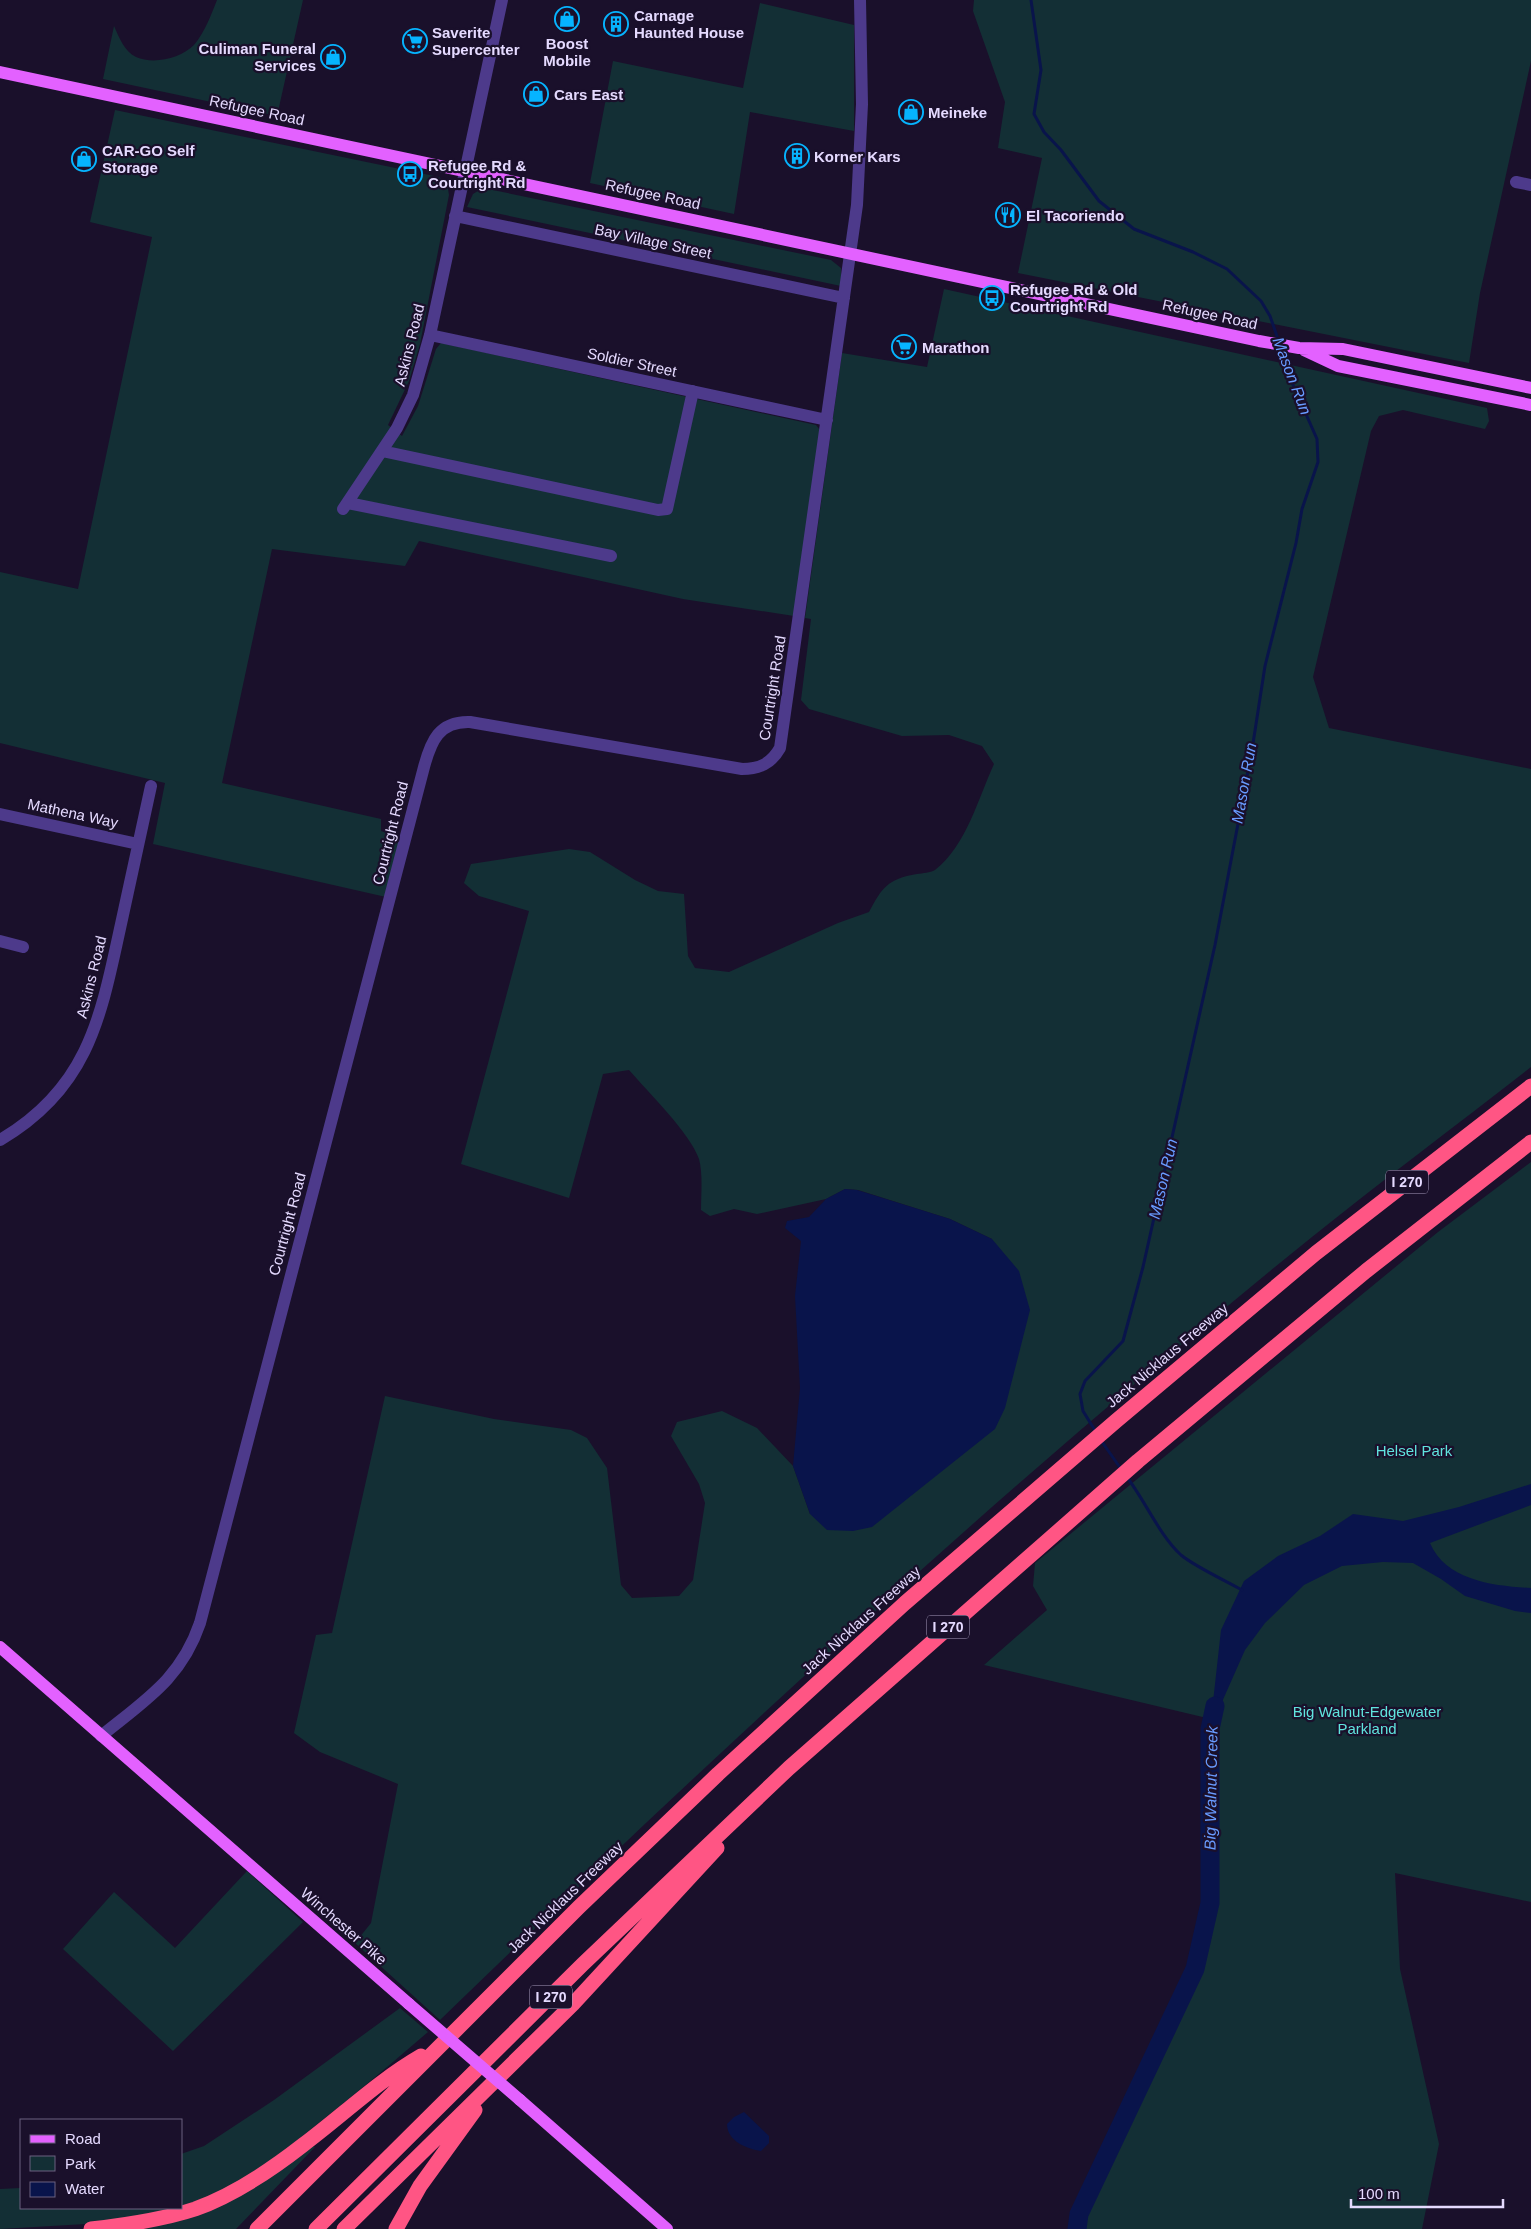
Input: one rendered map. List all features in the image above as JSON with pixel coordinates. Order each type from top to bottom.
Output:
[{"type":"highway","name":"Jack Nicklaus Freeway","points":[[257,2229],[586,1900],[732,1761],[906,1603],[1084,1447],[1316,1253],[1531,1086]]},
{"type":"highway","name":"I 270","points":[[316,2229],[583,1964],[789,1768],[1107,1487],[1366,1271],[1531,1142]]},
{"type":"highway","points":[[344,2229],[496,2081],[641,1931],[789,1768]]},
{"type":"highway","points":[[91,2229],[147,2220],[181,2212],[196,2208],[231,2192],[303,2146],[401,2068],[438,2046]]},
{"type":"highway","points":[[396,2229],[420,2186],[496,2081]]},
{"type":"main road","name":"Refugee Road","points":[[0,72],[1272,344],[1342,349],[1531,388]]},
{"type":"main road","name":"Refugee Road","points":[[1294,347],[1338,366],[1531,405]]},
{"type":"main road","name":"Winchester Pike","points":[[0,1647],[667,2229]]},
{"type":"street","points":[[465,172],[502,0]]},
{"type":"street","name":"Courtright Road","points":[[101,1736],[172,1675],[189,1652],[197,1631],[424,767],[434,740],[443,729],[451,724],[470,722],[742,770],[758,768],[773,760],[782,742],[857,205],[862,104],[860,0]]},
{"type":"street","name":"Askins Road","points":[[465,172],[430,335],[414,395],[397,428],[345,506],[611,556]]},
{"type":"street","points":[[1516,182],[1531,185]]},
{"type":"street","name":"Bay Village Street","points":[[455,216],[844,298]]},
{"type":"street","name":"Soldier Street","points":[[430,335],[827,420]]},
{"type":"street","points":[[382,451],[658,510],[667,510],[692,392]]},
{"type":"street","name":"Askins Road","points":[[0,1140],[14,1132],[46,1105],[70,1078],[90,1042],[107,990],[151,786]]},
{"type":"street","name":"Mathena Way","points":[[0,814],[138,844]]},
{"type":"street","points":[[0,941],[23,947]]},
{"type":"green space","points":[[217,0],[303,0],[277,116],[103,79],[114,26],[125,47],[136,57],[159,60],[175,57],[189,50],[198,40],[205,29]]},
{"type":"green space","points":[[974,0],[1531,0],[1531,61],[1480,293],[1469,363],[1018,273],[1042,158],[998,148],[1005,102],[973,11]]},
{"type":"green space","points":[[760,3],[854,25],[854,131],[750,112],[734,214],[590,183],[613,61],[743,88]]},
{"type":"green space","points":[[115,110],[439,177],[447,183],[449,195],[420,344],[409,381],[388,425],[402,436],[418,406],[436,349],[441,343],[816,425],[820,430],[794,616],[683,599],[419,541],[405,566],[272,549],[222,783],[381,819],[381,831],[401,838],[386,897],[153,844],[165,783],[0,743],[0,572],[78,589],[152,237],[90,222]]},
{"type":"green space","points":[[483,188],[831,260],[841,268],[841,286],[467,207],[473,194]]},
{"type":"green space","points":[[944,289],[1487,408],[1489,421],[1485,429],[1403,410],[1379,416],[1371,431],[1313,677],[1329,728],[1531,769],[1531,1067],[1312,1237],[1087,1424],[867,1618],[759,1717],[440,2020],[355,1943],[371,1923],[398,1784],[320,1752],[294,1733],[316,1635],[332,1633],[385,1396],[494,1419],[571,1430],[587,1438],[607,1468],[621,1585],[632,1598],[679,1596],[693,1580],[705,1503],[699,1484],[671,1436],[677,1422],[722,1411],[757,1428],[793,1466],[810,1514],[992,1239],[950,1219],[858,1190],[845,1189],[826,1199],[757,1214],[734,1209],[710,1216],[701,1210],[701,1171],[699,1159],[694,1149],[678,1125],[629,1070],[603,1074],[569,1198],[461,1164],[529,911],[479,896],[464,883],[471,864],[569,849],[590,852],[635,880],[658,891],[684,894],[688,956],[695,968],[729,972],[838,923],[869,912],[882,891],[892,882],[907,876],[935,870],[946,860],[963,835],[994,764],[982,746],[949,735],[902,736],[809,709],[801,700],[811,619],[805,618],[842,353],[927,367]]},
{"type":"green space","name":"Big Walnut-Edgewater Parkland","points":[[1531,1162],[1531,1902],[1395,1873],[1400,1969],[1439,2144],[1422,2229],[1077,2229],[1079,2214],[1195,1969],[1210,1903],[1211,1719],[984,1665],[1047,1610],[1033,1586],[1035,1563],[1438,1232]]},
{"type":"green space","points":[[247,1871],[303,1922],[173,2051],[63,1949],[114,1892],[175,1948]]},
{"type":"green space","points":[[400,2008],[428,2032],[347,2100],[271,2160],[238,2182],[182,2206],[182,2154],[204,2146],[274,2100]]},
{"type":"green space","points":[[311,2146],[315,2147],[236,2229],[128,2229],[178,2218]]},
{"type":"green space","points":[[20,2188],[20,2209],[170,2209],[103,2223],[0,2229],[0,2189]]},
{"type":"water","points":[[845,1189],[857,1190],[950,1219],[992,1239],[1019,1271],[1030,1310],[1005,1408],[995,1429],[872,1527],[853,1531],[827,1530],[810,1514],[793,1466],[800,1388],[795,1296],[801,1241],[785,1228],[787,1221],[809,1217],[826,1199]]},
{"type":"water","points":[[1531,1484],[1531,1505],[1430,1543],[1437,1556],[1447,1566],[1459,1573],[1487,1583],[1531,1588],[1531,1613],[1515,1611],[1465,1596],[1413,1563],[1383,1562],[1342,1566],[1304,1585],[1265,1623],[1245,1650],[1210,1729],[1221,1630],[1244,1581],[1278,1556],[1320,1536],[1353,1514],[1403,1521],[1459,1507]]},
{"type":"water","points":[[744,2112],[769,2136],[769,2143],[761,2151],[744,2146],[730,2135],[727,2124],[734,2117]]},
{"type":"waterway","name":"Mason Run","points":[[1031,0],[1041,70],[1034,114],[1044,132],[1061,150],[1099,201],[1134,229],[1193,252],[1227,269],[1261,301],[1270,316],[1279,342]]},
{"type":"waterway","name":"Mason Run","points":[[1096,1432],[1083,1411],[1080,1394],[1085,1381],[1123,1341],[1143,1267],[1215,945],[1252,750],[1265,666],[1296,543],[1302,509],[1318,462],[1317,439],[1290,378],[1280,348]]},
{"type":"waterway","name":"Mason Run","points":[[1100,1439],[1121,1469]]},
{"type":"waterway","name":"Mason Run","points":[[1126,1476],[1159,1528],[1181,1555],[1202,1569],[1242,1590]]},
{"type":"waterway","name":"Big Walnut Creek","points":[[1077,2229],[1079,2214],[1195,1969],[1210,1903],[1210,1729],[1215,1706]]},
{"type":"place","name":"Boost Mobile","points":[[567,19]]},
{"type":"place","name":"Carnage Haunted House","points":[[616,24]]},
{"type":"place","name":"Saverite Supercenter","points":[[415,41]]},
{"type":"place","name":"Culiman Funeral Services","points":[[333,57]]},
{"type":"place","name":"Cars East","points":[[536,94]]},
{"type":"place","name":"Meineke","points":[[911,112]]},
{"type":"place","name":"Korner Kars","points":[[797,156]]},
{"type":"place","name":"CAR-GO Self Storage","points":[[84,159]]},
{"type":"place","name":"Refugee Rd & Courtright Rd","points":[[410,174]]},
{"type":"place","name":"El Tacoriendo","points":[[1008,215]]},
{"type":"place","name":"Refugee Rd & Old Courtright Rd","points":[[992,298]]},
{"type":"place","name":"Marathon","points":[[904,347]]},
{"type":"park label","name":"Helsel Park","points":[[1414,1450]]}]
